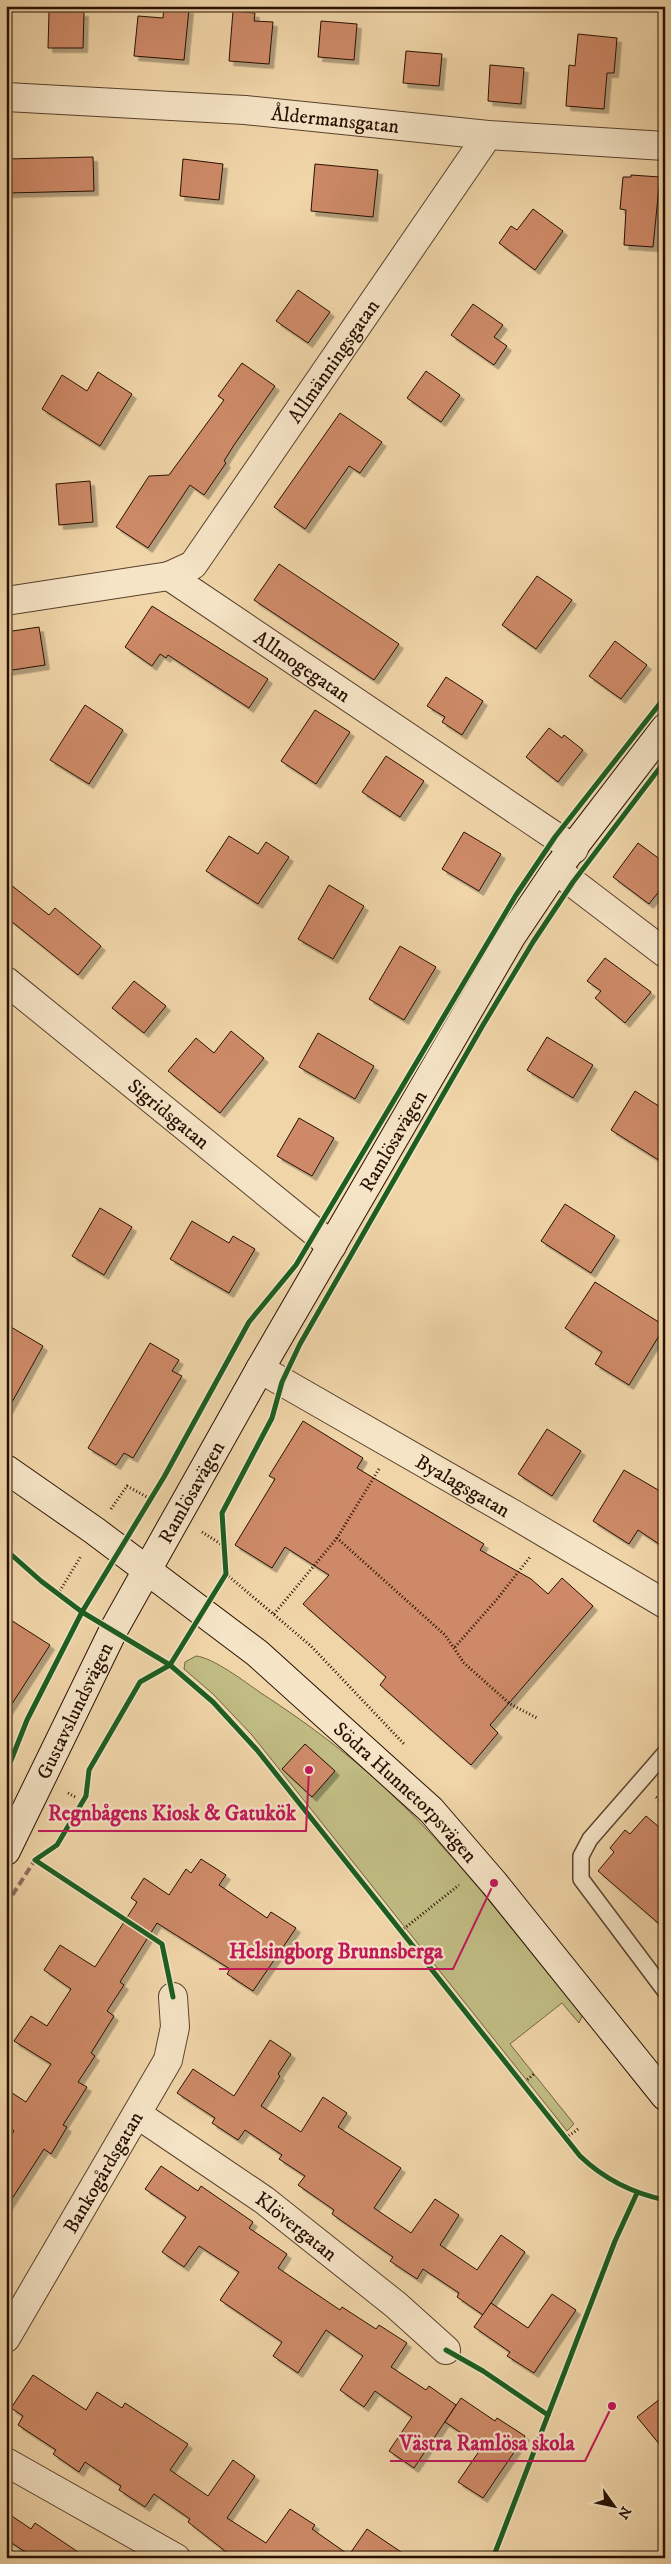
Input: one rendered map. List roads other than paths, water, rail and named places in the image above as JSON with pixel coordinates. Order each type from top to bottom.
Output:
[{"type":"street","name":"Åldermansgatan","points":[[6,97],[245,110],[488,135],[665,146]]},
{"type":"street","name":"Allmänningsgatan","points":[[169,576],[193,565],[488,135]]},
{"type":"street","points":[[6,601],[169,576]]},
{"type":"street","name":"Allmogegatan","points":[[169,576],[574,849]]},
{"type":"street","name":"Ramlösavägen","points":[[148,1571],[260,1369],[512,938],[556,870],[665,728]]},
{"type":"street","points":[[556,870],[665,953]]},
{"type":"street","name":"Sigridsgatan","points":[[6,981],[332,1246]]},
{"type":"street","name":"Byalagsgatan","points":[[260,1369],[665,1604]]},
{"type":"street","name":"Södra Hunnetorpsvägen","points":[[6,1469],[96,1531],[257,1653],[431,1810],[494,1883],[665,2096]]},
{"type":"street","name":"Gustavslundsvägen","points":[[6,1851],[114,1630],[148,1571]]},
{"type":"street","name":"Bankogårdsgatan","points":[[6,2338],[168,2060],[175,2026],[173,1997]]},
{"type":"street","name":"Klövergatan","points":[[137,2114],[264,2200],[396,2305],[446,2350]]},
{"type":"street","points":[[6,2462],[176,2558]]},
{"type":"lane","points":[[665,1753],[590,1839],[581,1856],[582,1879],[665,1990]]},
{"type":"place","name":"Regnbågens Kiosk & Gatukök","points":[[309,1770]]},
{"type":"place","name":"Helsingborg Brunnsberga","points":[[494,1883]]},
{"type":"place","name":"Västra Ramlösa skola","points":[[612,2406]]}]
